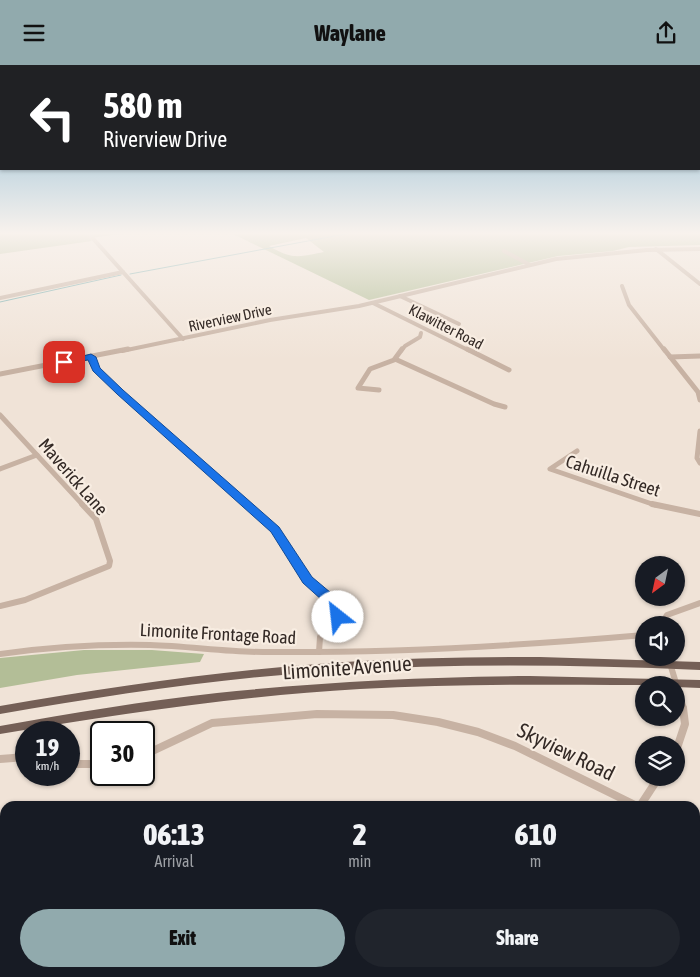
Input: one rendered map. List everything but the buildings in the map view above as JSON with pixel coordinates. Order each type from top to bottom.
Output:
[{"type":"main road","name":"Limonite Avenue","points":[[0,710],[121,690],[185,682],[378,664],[524,660],[635,661]]},
{"type":"main road","name":"Limonite Avenue","points":[[685,664],[700,666]]},
{"type":"main road","name":"Limonite Avenue","points":[[0,730],[80,716],[212,698],[404,683],[554,679],[635,682]]},
{"type":"main road","name":"Limonite Avenue","points":[[685,683],[700,684]]},
{"type":"street","points":[[0,297],[116,276]]},
{"type":"street","points":[[125,276],[183,339]]},
{"type":"street","name":"Riverview Drive","points":[[0,374],[370,303],[486,276]]},
{"type":"street","points":[[689,276],[700,284]]},
{"type":"street","points":[[622,286],[629,305],[698,392],[700,400]]},
{"type":"street","points":[[400,296],[459,324]]},
{"type":"street","points":[[370,303],[421,333]]},
{"type":"street","name":"Klawitter Road","points":[[370,303],[509,370]]},
{"type":"street","points":[[379,390],[358,389],[370,369],[395,359],[405,346],[420,337],[421,333],[427,331]]},
{"type":"street","points":[[670,357],[700,356]]},
{"type":"street","points":[[91,357],[96,369],[120,392],[275,530],[308,580],[339,609],[338,617],[320,637],[319,653]]},
{"type":"street","points":[[395,359],[494,404],[505,407]]},
{"type":"street","name":"Maverick Lane","points":[[0,415],[96,519],[109,556],[109,566],[103,570],[25,600],[0,606]]},
{"type":"street","points":[[700,431],[697,458],[700,463]]},
{"type":"street","name":"Cahuilla Street","points":[[577,451],[550,469],[658,506],[700,514]]},
{"type":"street","points":[[0,469],[37,455]]},
{"type":"street","points":[[666,616],[700,603]]},
{"type":"street","name":"Limonite Frontage Road","points":[[0,654],[36,649],[111,645],[152,645],[240,652],[319,653],[515,646],[635,636]]},
{"type":"street","name":"Skyview Road","points":[[155,750],[212,723],[317,713],[393,715],[438,722],[478,732],[551,762],[628,801]]},
{"type":"street","points":[[0,759],[15,758]]},
{"type":"street","points":[[642,801],[652,786]]},
{"type":"green space","points":[[319,276],[474,276],[369,300]]},
{"type":"green space","points":[[84,650],[152,650],[204,654],[200,662],[77,675],[0,688],[0,658]]},
{"type":"waterway","points":[[0,302],[118,276]]},
{"type":"route","points":[[64,362],[91,357],[96,369],[120,392],[182,445],[275,530],[308,580],[339,609],[338,617]]}]
